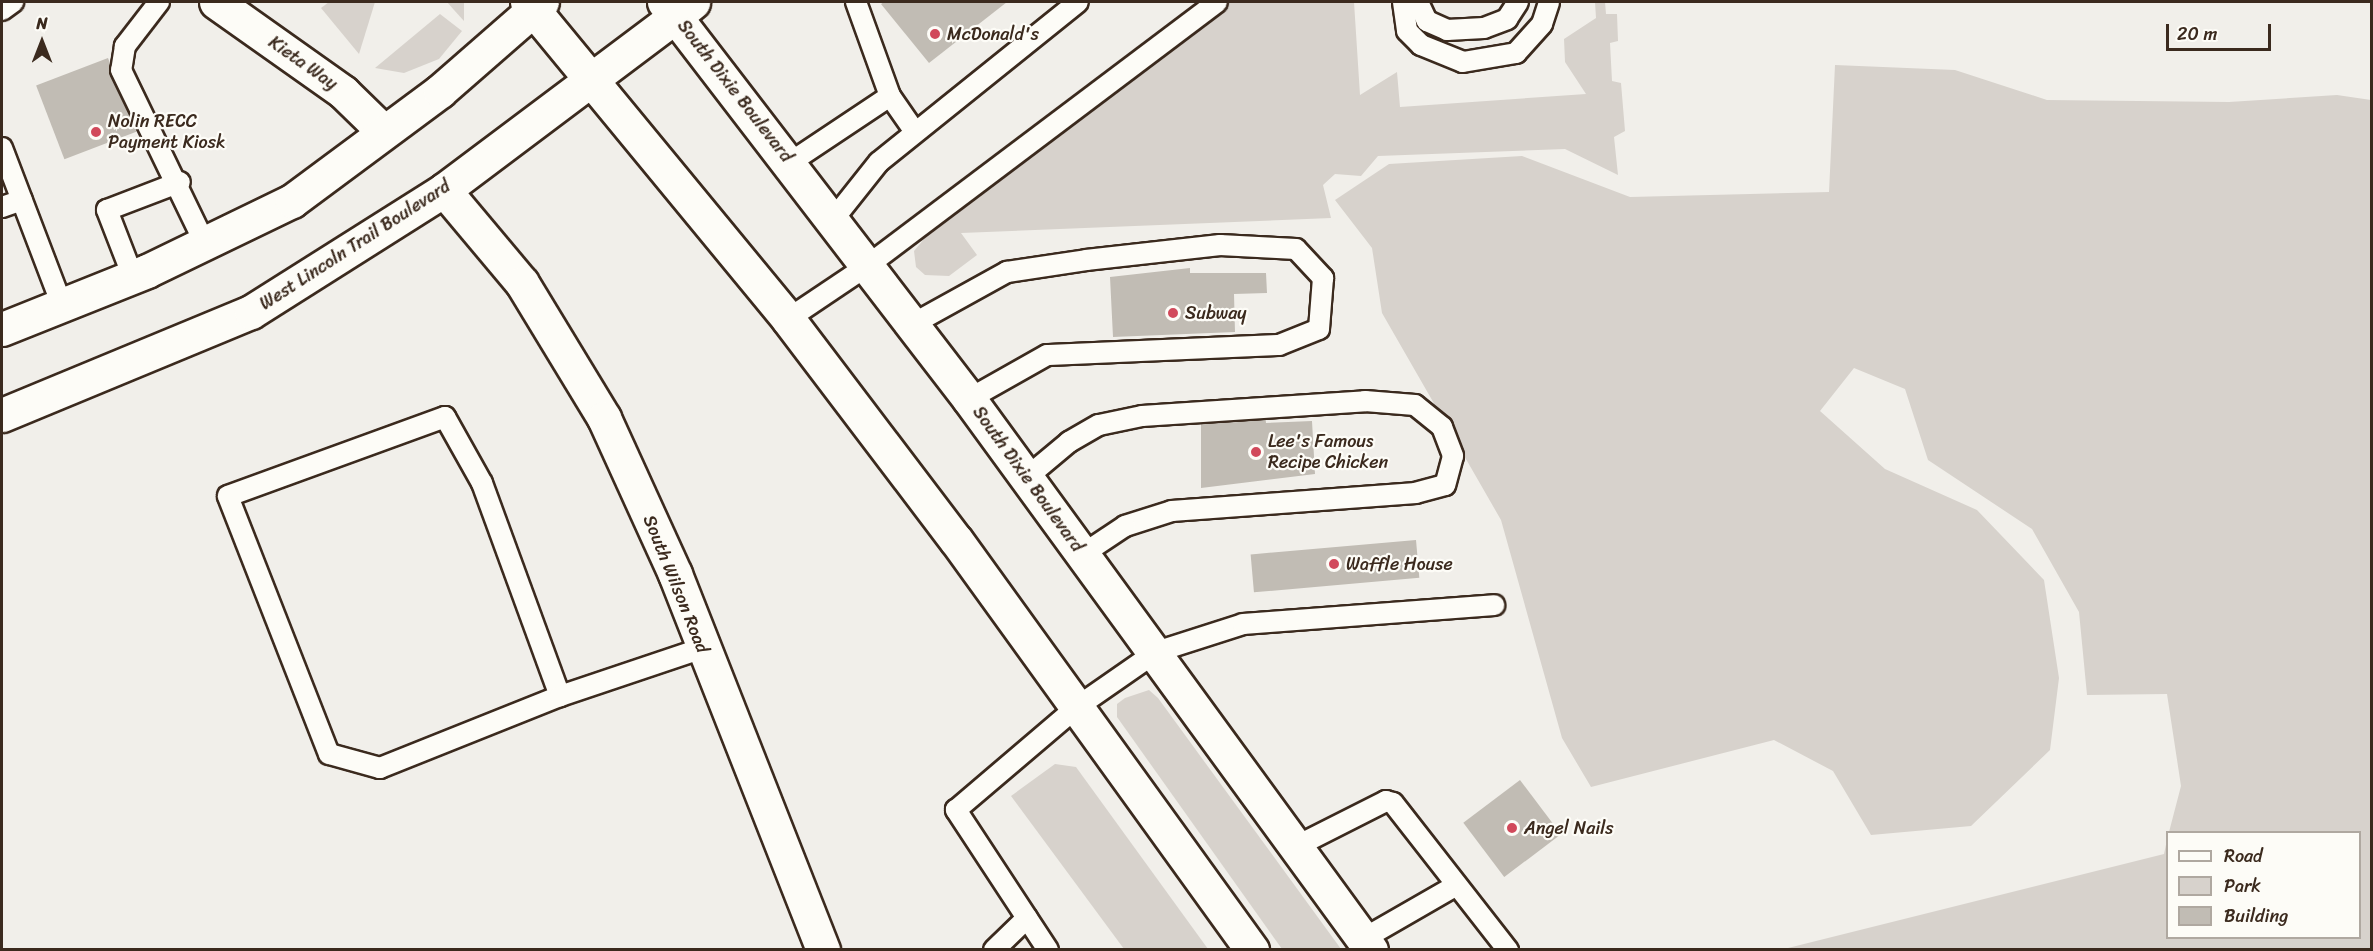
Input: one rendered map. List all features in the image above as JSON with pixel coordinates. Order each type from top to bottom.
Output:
[{"type":"main road","name":"Kieta Way","points":[[216,2],[343,92],[384,132]]},
{"type":"main road","points":[[2,329],[133,277],[292,201],[384,132],[534,4],[591,78],[788,319],[1077,707],[1252,950]]},
{"type":"main road","name":"South Dixie Boulevard","points":[[678,6],[832,221],[969,399],[1156,652],[1367,944]]},
{"type":"main road","name":"West Lincoln Trail Boulevard","points":[[2,415],[251,312],[444,190],[591,78],[678,6]]},
{"type":"main road","name":"South Wilson Road","points":[[444,190],[489,240],[560,339],[604,418],[703,648],[823,950]]},
{"type":"lane","points":[[2,10],[13,2]]},
{"type":"lane","points":[[159,2],[125,46],[121,70],[134,104],[180,182],[205,244]]},
{"type":"lane","points":[[876,2],[858,8],[890,96],[915,132]]},
{"type":"lane","points":[[788,319],[867,266],[1217,2]]},
{"type":"lane","points":[[1403,2],[1407,31],[1421,45],[1463,62],[1516,53],[1542,24],[1549,2]]},
{"type":"lane","points":[[1418,2],[1427,21],[1447,30],[1484,28],[1507,20],[1518,2]]},
{"type":"lane","points":[[832,221],[879,162],[1073,4]]},
{"type":"lane","points":[[791,162],[890,96]]},
{"type":"lane","points":[[2,148],[62,305]]},
{"type":"lane","points":[[133,277],[106,210],[180,182]]},
{"type":"lane","points":[[2,207],[22,200]]},
{"type":"lane","points":[[911,325],[1007,272],[1097,259],[1220,245],[1296,249],[1323,278],[1319,329],[1279,345],[1047,355],[969,399]]},
{"type":"lane","points":[[1026,478],[1069,442],[1099,425],[1142,416],[1365,401],[1415,405],[1442,427],[1453,456],[1445,485],[1416,493],[1172,511],[1125,526],[1083,554]]},
{"type":"lane","points":[[560,696],[482,483],[444,417],[228,496],[329,754],[380,768],[560,696],[703,648]]},
{"type":"lane","points":[[1048,950],[956,810],[1077,707],[1156,652],[1243,624],[1494,606]]},
{"type":"lane","points":[[1297,846],[1386,801],[1399,807],[1508,950]]},
{"type":"lane","points":[[1367,944],[1457,885]]},
{"type":"lane","points":[[994,950],[1027,918]]},
{"type":"green space","points":[[329,2],[375,2],[359,54],[321,8]]},
{"type":"green space","points":[[447,2],[464,2],[464,21],[454,10]]},
{"type":"green space","points":[[1230,2],[1354,2],[1360,95],[1397,72],[1400,107],[1586,94],[1565,62],[1564,39],[1596,18],[1595,2],[1605,2],[1606,14],[1617,14],[1618,41],[1610,43],[1612,81],[1621,83],[1625,131],[1614,137],[1618,175],[1565,149],[1378,156],[1361,176],[1335,174],[1323,185],[1331,218],[961,233],[977,255],[949,276],[925,275],[916,267],[914,251],[925,238]]},
{"type":"green space","points":[[440,14],[462,31],[439,59],[404,73],[375,68]]},
{"type":"green space","points":[[1835,65],[1955,70],[2047,100],[2229,102],[2337,95],[2371,100],[2371,949],[1784,949],[2164,854],[2166,845],[2166,939],[2361,939],[2361,831],[2169,831],[2181,786],[2167,694],[2087,695],[2079,612],[2032,529],[1928,460],[1905,389],[1854,368],[1820,411],[1885,469],[1977,510],[2044,580],[2059,678],[2050,750],[1971,826],[1871,835],[1833,771],[1774,740],[1591,787],[1562,738],[1501,520],[1382,313],[1372,248],[1335,200],[1389,164],[1522,156],[1630,197],[1829,192]]},
{"type":"green space","points":[[1149,690],[1158,698],[1341,949],[1282,949],[1117,717],[1117,704],[1125,698]]},
{"type":"green space","points":[[1055,764],[1076,767],[1208,949],[1124,949],[1011,796]]},
{"type":"building","name":"McDonald's","points":[[884,2],[1007,2],[929,63],[881,4]]},
{"type":"building","points":[[108,58],[136,132],[64,159],[36,86]]},
{"type":"building","name":"Subway","points":[[1190,268],[1190,273],[1266,273],[1267,293],[1234,294],[1235,332],[1113,337],[1110,277]]},
{"type":"building","name":"Lee's Famous Recipe Chicken","points":[[1265,413],[1266,423],[1312,421],[1315,474],[1201,488],[1201,424],[1239,422],[1239,414]]},
{"type":"building","name":"Waffle House","points":[[1416,540],[1419,578],[1254,592],[1251,554]]},
{"type":"building","name":"Angel Nails","points":[[1520,780],[1561,834],[1504,877],[1463,823]]},
{"type":"place","name":"McDonald's","points":[[935,34]]},
{"type":"place","name":"Nolin RECC Payment Kiosk","points":[[96,132]]},
{"type":"place","name":"Subway","points":[[1173,313]]},
{"type":"place","name":"Lee's Famous Recipe Chicken","points":[[1256,452]]},
{"type":"place","name":"Waffle House","points":[[1334,564]]},
{"type":"place","name":"Angel Nails","points":[[1512,828]]}]
